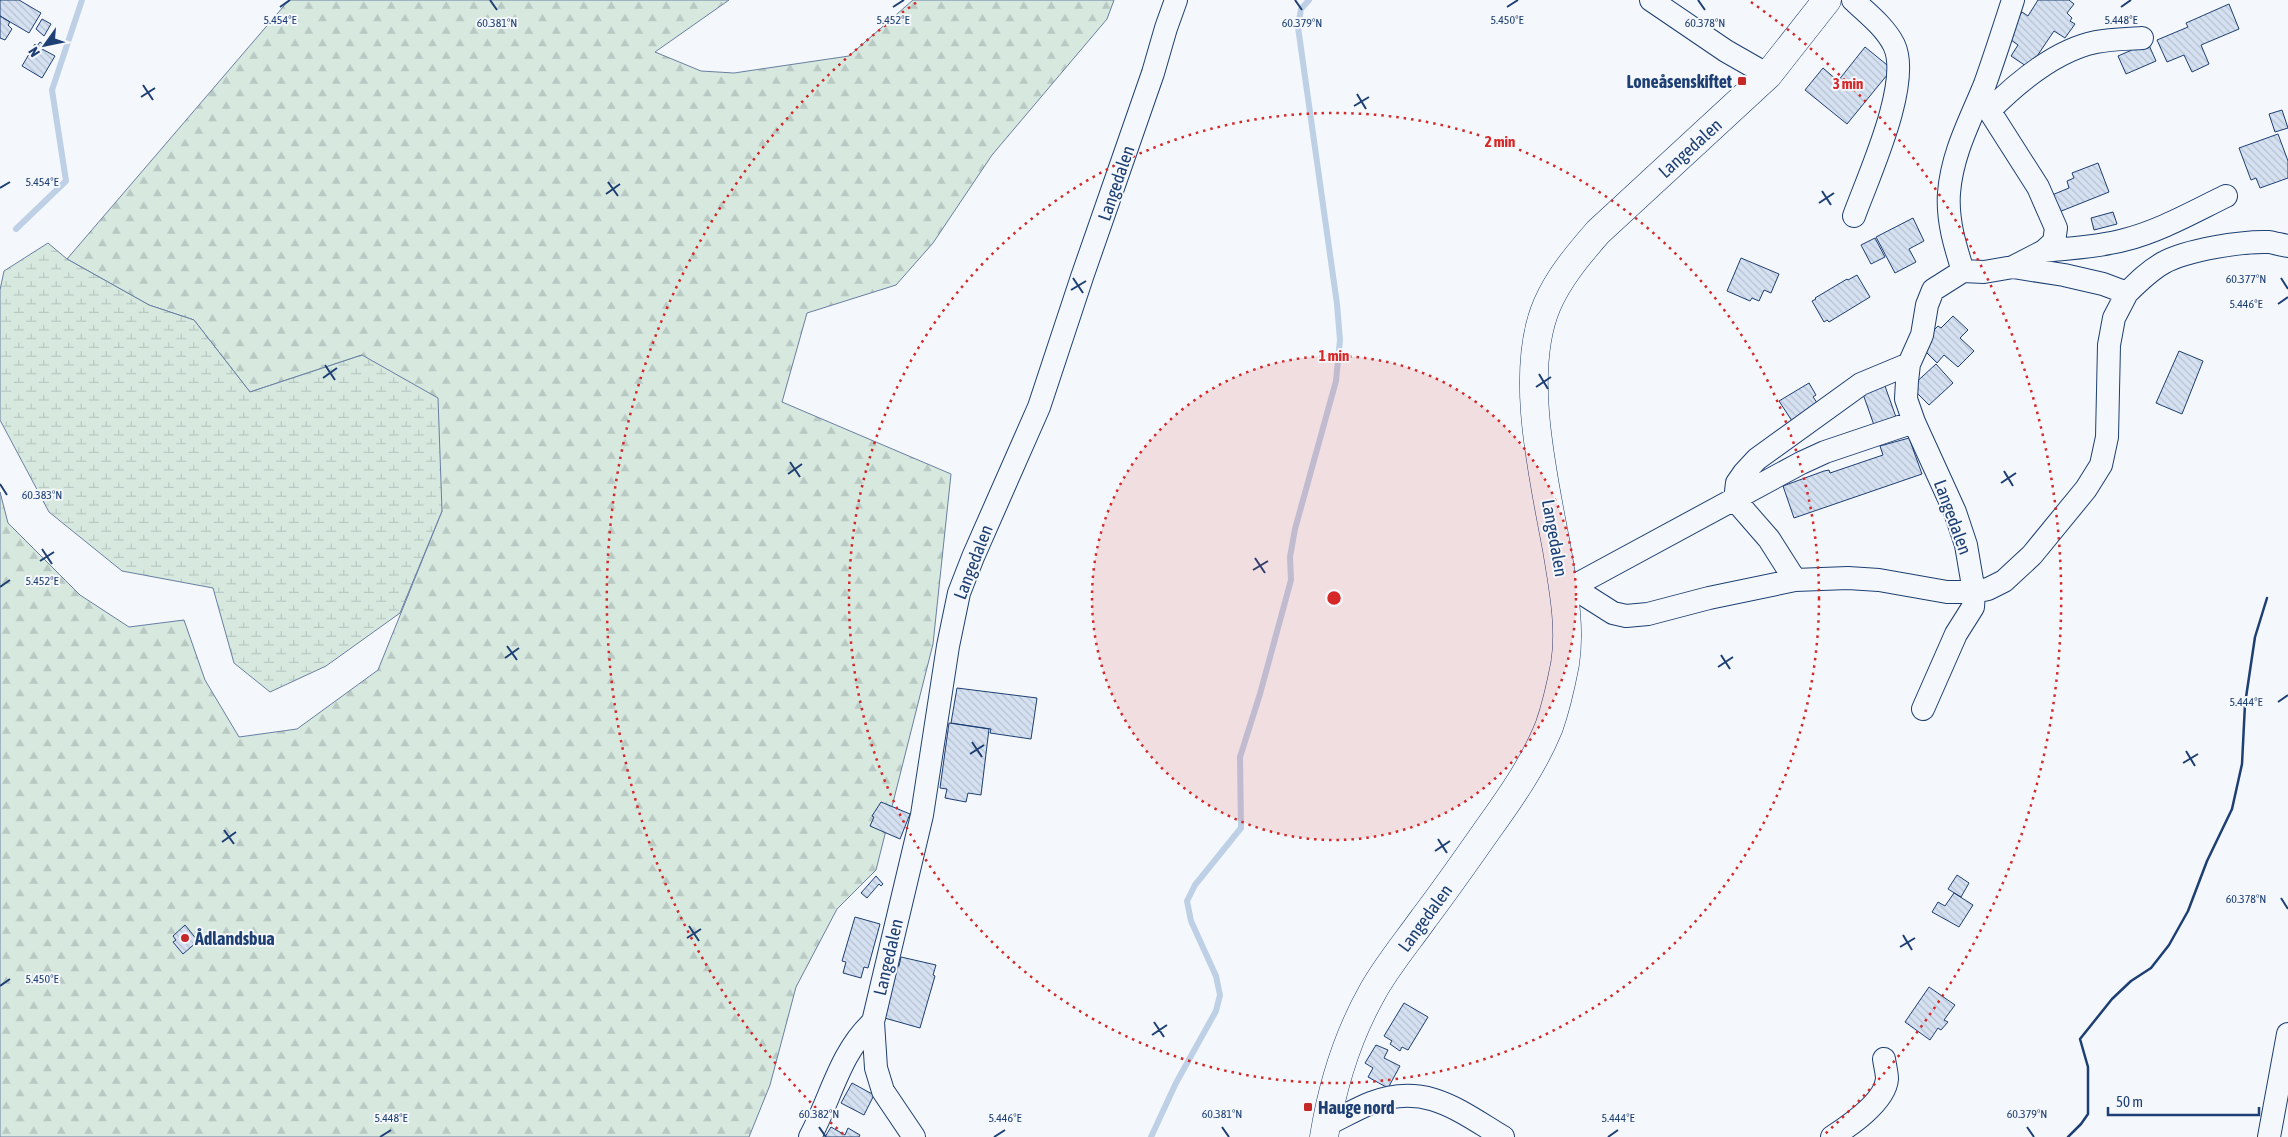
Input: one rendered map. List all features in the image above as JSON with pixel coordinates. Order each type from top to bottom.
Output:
[{"type":"main road","name":"Langedalen","points":[[1325,1131],[1353,1030],[1374,989],[1512,795],[1535,757],[1549,726],[1565,661],[1568,588],[1538,441],[1535,359],[1547,305],[1561,278],[1578,254],[1598,232],[1768,75],[1827,0]]},
{"type":"street","name":"Langedalen","points":[[914,1137],[883,1091],[876,1068],[873,1022],[922,815],[948,646],[959,593],[1039,407],[1176,0]]},
{"type":"street","points":[[1651,0],[1726,51],[1768,75]]},
{"type":"street","points":[[1853,0],[1888,35],[1899,61],[1897,91],[1854,216]]},
{"type":"street","points":[[1985,103],[2038,187],[2056,228],[2054,242],[2044,251],[2013,267],[1984,272],[1963,272],[1951,230],[1949,193],[1954,163],[1964,132],[1985,103],[2013,0]]},
{"type":"street","points":[[1985,103],[2075,49],[2095,42],[2142,38]]},
{"type":"street","points":[[2044,251],[2103,245],[2126,240],[2155,230],[2226,196]]},
{"type":"street","points":[[1568,588],[1613,613],[1626,616],[1648,614],[1709,598],[1795,580],[1848,578],[1879,580],[1947,592],[1974,592],[1988,589],[2004,581],[2032,555],[2086,489],[2101,465],[2107,437],[2109,345],[2114,318],[2127,293],[2143,277],[2163,263],[2191,253],[2227,246],[2269,242],[2288,246]]},
{"type":"street","points":[[2013,267],[2103,284],[2127,293]]},
{"type":"street","name":"Langedalen","points":[[1963,272],[1933,290],[1927,305],[1922,335],[1909,364],[1906,399],[1966,545],[1974,592]]},
{"type":"street","points":[[1795,580],[1769,539],[1736,500],[1737,483],[1757,459],[1812,422],[1844,395],[1861,384],[1909,364]]},
{"type":"street","points":[[1568,588],[1685,528],[1801,463],[1825,452],[1914,422]]},
{"type":"street","points":[[1923,709],[1956,634],[1973,607],[1974,592]]},
{"type":"street","points":[[810,1137],[844,1060],[855,1040],[873,1022]]},
{"type":"street","points":[[2269,1137],[2288,1034]]},
{"type":"street","points":[[1832,1137],[1860,1118],[1882,1092],[1887,1078],[1884,1059]]},
{"type":"street","name":"Langedalen","points":[[1325,1131],[1371,1103],[1408,1095],[1428,1098],[1456,1108],[1503,1137]]},
{"type":"green space","points":[[289,0],[729,0],[655,52],[701,71],[734,73],[849,56],[913,0],[1114,0],[1107,19],[992,155],[933,243],[896,285],[807,313],[782,402],[951,474],[933,644],[876,870],[837,909],[796,987],[770,1085],[749,1137],[0,1137],[0,492],[8,523],[80,595],[129,627],[184,620],[205,680],[239,737],[297,729],[378,670],[442,511],[362,355],[250,392],[194,320],[149,305],[67,259]]},
{"type":"green space","points":[[48,243],[67,259],[149,305],[194,320],[250,392],[362,355],[438,398],[442,511],[400,613],[326,666],[270,692],[234,663],[213,588],[122,571],[49,512],[0,420],[0,290],[4,271]]},
{"type":"building","points":[[0,0],[19,0],[41,13],[29,33],[0,16]]},
{"type":"building","points":[[2038,0],[2069,0],[2074,4],[2067,13],[2072,18],[2070,21],[2075,24],[2065,38],[2054,31],[2029,68],[2011,56],[2018,45],[2011,40],[2014,35],[2009,32],[2022,12],[2028,16]]},
{"type":"building","points":[[2229,4],[2239,29],[2201,45],[2209,64],[2192,72],[2184,55],[2167,62],[2157,40],[2188,27],[2186,23]]},
{"type":"building","points":[[0,16],[10,22],[8,25],[12,29],[5,40],[0,38]]},
{"type":"building","points":[[42,19],[51,24],[44,36],[36,29]]},
{"type":"building","points":[[40,42],[44,45],[42,49],[55,56],[42,78],[22,66],[35,44],[37,46]]},
{"type":"building","points":[[2148,43],[2156,61],[2126,74],[2118,56]]},
{"type":"building","points":[[1865,47],[1892,69],[1847,124],[1805,90],[1823,68],[1838,81]]},
{"type":"building","points":[[2282,110],[2288,128],[2275,132],[2269,114]]},
{"type":"building","points":[[2278,134],[2288,161],[2288,178],[2260,188],[2256,178],[2251,180],[2239,148]]},
{"type":"building","points":[[2098,163],[2109,192],[2059,212],[2052,195],[2069,188],[2067,181],[2074,178],[2072,173]]},
{"type":"building","points":[[2113,212],[2117,224],[2094,230],[2091,218]]},
{"type":"building","points":[[1913,218],[1924,241],[1909,249],[1916,262],[1895,273],[1876,237]]},
{"type":"building","points":[[1875,238],[1885,257],[1871,264],[1861,245]]},
{"type":"building","points":[[1741,258],[1779,274],[1771,293],[1764,290],[1759,301],[1752,298],[1750,301],[1727,291]]},
{"type":"building","points":[[1857,275],[1870,297],[1829,322],[1827,320],[1824,322],[1812,301],[1847,279]]},
{"type":"building","points":[[1953,316],[1968,330],[1960,338],[1974,351],[1958,367],[1944,355],[1937,363],[1922,348],[1929,335],[1938,326],[1941,328]]},
{"type":"building","points":[[2179,351],[2203,361],[2182,414],[2156,403]]},
{"type":"building","points":[[1936,364],[1953,383],[1929,405],[1911,387]]},
{"type":"building","points":[[1809,383],[1816,395],[1813,397],[1818,404],[1792,421],[1779,401]]},
{"type":"building","points":[[1885,386],[1897,420],[1875,428],[1863,394]]},
{"type":"building","points":[[1909,438],[1922,474],[1794,518],[1783,486],[1824,471],[1829,470],[1830,473],[1883,455],[1880,446]]},
{"type":"building","points":[[957,688],[1037,698],[1031,739],[990,733],[991,729],[951,723]]},
{"type":"building","points":[[949,723],[989,729],[981,795],[968,793],[966,802],[945,798],[947,789],[940,788]]},
{"type":"building","points":[[881,802],[910,814],[900,839],[870,826],[874,817],[872,816]]},
{"type":"building","points":[[1957,875],[1969,883],[1961,897],[1948,889]]},
{"type":"building","points":[[876,876],[883,884],[881,886],[879,884],[867,898],[861,893]]},
{"type":"building","points":[[1954,893],[1973,905],[1959,927],[1932,912],[1938,902],[1945,906]]},
{"type":"building","points":[[855,917],[880,924],[868,968],[864,967],[861,978],[843,973],[846,962],[842,961]]},
{"type":"building","name":"Ådlandsbua","points":[[185,925],[198,941],[183,954],[173,942],[176,940],[173,936]]},
{"type":"building","points":[[901,957],[936,965],[933,975],[935,976],[920,1028],[881,1017],[896,965],[899,966]]},
{"type":"building","points":[[1929,987],[1955,1005],[1944,1020],[1948,1022],[1941,1030],[1938,1028],[1930,1040],[1905,1022]]},
{"type":"building","points":[[1404,1003],[1428,1017],[1408,1050],[1402,1047],[1400,1051],[1390,1044],[1392,1041],[1384,1036]]},
{"type":"building","points":[[1376,1045],[1388,1050],[1384,1058],[1400,1066],[1388,1088],[1368,1077],[1373,1068],[1365,1063]]},
{"type":"building","points":[[852,1083],[874,1095],[864,1115],[841,1103]]},
{"type":"building","points":[[831,1127],[845,1135],[848,1128],[860,1135],[859,1137],[825,1137]]},
{"type":"waterway","points":[[16,229],[66,181],[52,90],[82,0]]},
{"type":"waterway","points":[[1151,1137],[1176,1083],[1216,1011],[1220,995],[1216,976],[1191,921],[1187,901],[1195,885],[1241,828],[1240,757],[1260,694],[1291,580],[1290,557],[1295,529],[1336,381],[1340,340],[1337,304],[1298,27],[1301,9],[1309,0]]},
{"type":"wall","points":[[2068,1137],[2088,1114],[2088,1067],[2080,1039],[2112,999],[2131,981],[2151,968],[2169,945],[2188,911],[2207,861],[2232,809],[2242,764],[2245,704],[2255,637],[2267,598]]},
{"type":"place","name":"Loneåsenskiftet","points":[[1742,81]]},
{"type":"place","name":"Ådlandsbua","points":[[185,938]]},
{"type":"place","name":"Hauge nord","points":[[1308,1107]]}]
